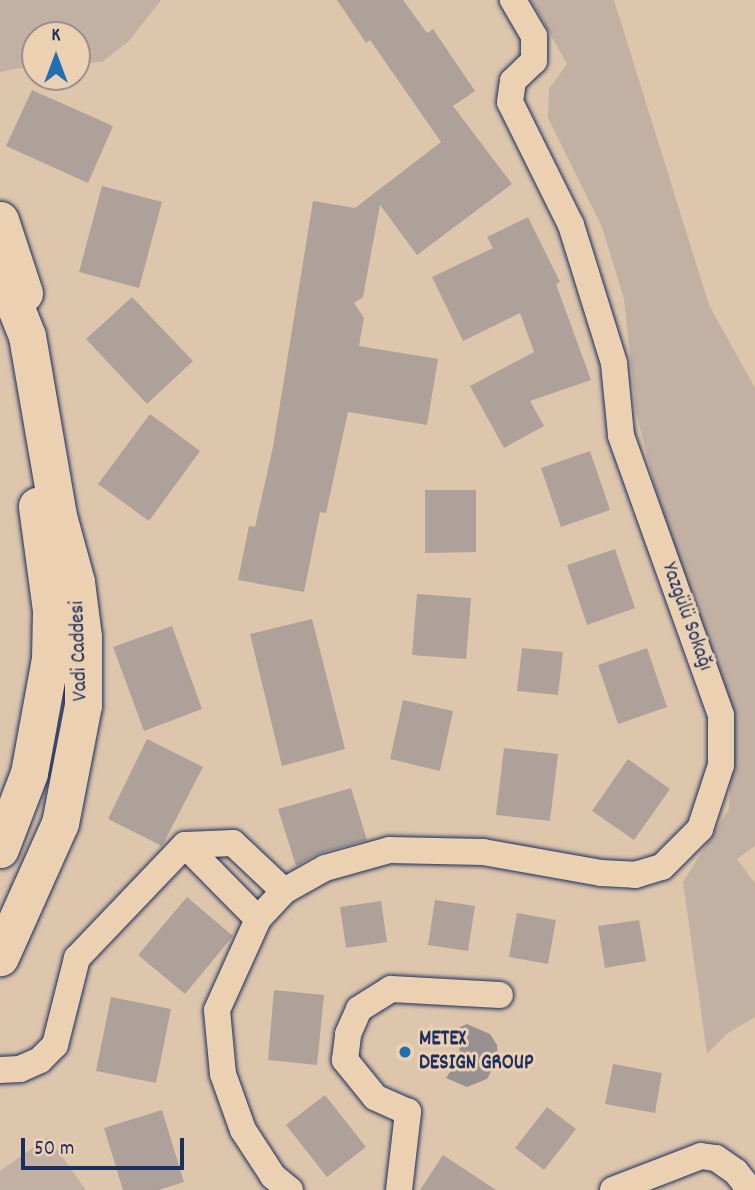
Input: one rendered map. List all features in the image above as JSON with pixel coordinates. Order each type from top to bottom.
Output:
[{"type":"main road","points":[[0,219],[22,280],[13,335]]},
{"type":"main road","points":[[0,268],[13,335]]},
{"type":"main road","name":"Vadi Caddesi","points":[[0,849],[29,774],[42,710],[51,610],[13,335]]},
{"type":"main road","name":"Vadi Caddesi","points":[[0,957],[60,823],[83,705],[76,582],[13,335]]},
{"type":"street","name":"Yazgülü Sokağı","points":[[290,1190],[272,1176],[243,1130],[223,1074],[217,1010],[258,919],[284,891],[325,868],[389,850],[482,852],[601,873],[635,874],[662,867],[700,829],[721,765],[721,715],[621,435],[614,363],[571,225],[510,102],[513,81],[534,61],[534,36],[513,0]]},
{"type":"street","points":[[0,1070],[20,1069],[40,1060],[55,1045],[77,958],[186,845],[233,844],[284,891]]},
{"type":"street","points":[[186,845],[258,919]]},
{"type":"street","points":[[398,1190],[408,1112],[375,1097],[345,1060],[348,1034],[359,1009],[391,989],[500,995]]},
{"type":"street","points":[[613,1190],[701,1156],[716,1158],[736,1172],[750,1190]]},
{"type":"shaded area","points":[[0,0],[161,0],[129,41],[102,62],[91,62],[91,21],[21,21],[21,68],[0,72]]},
{"type":"shaded area","points":[[531,0],[614,0],[709,305],[755,388],[755,846],[737,859],[755,883],[755,1017],[728,1033],[707,1054],[683,882],[729,809],[734,720],[655,488],[636,412],[624,299],[602,227],[548,118],[549,89],[567,64]]},
{"type":"shaded area","points":[[467,1024],[490,1034],[497,1045],[498,1058],[487,1079],[467,1087],[446,1078],[460,1057],[459,1044],[449,1032]]},
{"type":"shaded area","points":[[48,1137],[86,1190],[0,1190],[0,1171]]},
{"type":"building","points":[[337,0],[403,0],[427,33],[433,29],[475,91],[453,106],[512,184],[417,255],[380,205],[363,297],[354,303],[364,318],[359,346],[438,359],[427,425],[348,412],[326,513],[320,512],[304,592],[238,580],[249,526],[255,527],[273,447],[313,201],[355,208],[441,142],[370,40],[366,43]]},
{"type":"building","points":[[32,91],[113,126],[88,183],[6,146]]},
{"type":"building","points":[[102,186],[162,202],[139,288],[79,272]]},
{"type":"building","points":[[528,217],[560,282],[556,284],[591,380],[530,401],[544,426],[504,448],[470,386],[534,352],[520,313],[463,341],[432,277],[493,248],[487,237]]},
{"type":"building","points":[[132,297],[193,361],[147,404],[86,339]]},
{"type":"building","points":[[150,414],[200,451],[149,521],[98,484]]},
{"type":"building","points":[[590,451],[610,510],[561,527],[541,468]]},
{"type":"building","points":[[425,490],[476,490],[476,552],[425,553]]},
{"type":"building","points":[[615,549],[635,608],[587,625],[567,565]]},
{"type":"building","points":[[417,594],[471,598],[466,659],[412,655]]},
{"type":"building","points":[[312,619],[345,749],[282,766],[250,634]]},
{"type":"building","points":[[172,626],[202,709],[144,731],[113,647]]},
{"type":"building","points":[[522,648],[563,652],[558,695],[517,691]]},
{"type":"building","points":[[647,648],[667,707],[618,724],[598,665]]},
{"type":"building","points":[[403,700],[453,711],[440,771],[390,759]]},
{"type":"building","points":[[147,739],[203,767],[162,846],[108,819]]},
{"type":"building","points":[[504,748],[558,754],[550,821],[496,815]]},
{"type":"building","points":[[628,759],[670,789],[634,840],[592,811]]},
{"type":"building","points":[[351,788],[367,840],[320,853],[296,866],[278,809]]},
{"type":"building","points":[[187,897],[233,936],[185,994],[138,955]]},
{"type":"building","points":[[435,900],[475,906],[468,951],[428,945]]},
{"type":"building","points":[[381,901],[387,942],[346,948],[340,907]]},
{"type":"building","points":[[517,913],[556,920],[548,964],[509,957]]},
{"type":"building","points":[[639,920],[646,961],[605,968],[598,926]]},
{"type":"building","points":[[274,990],[324,995],[317,1065],[268,1060]]},
{"type":"building","points":[[111,997],[171,1009],[156,1083],[96,1071]]},
{"type":"building","points":[[613,1064],[662,1073],[655,1113],[605,1104]]},
{"type":"building","points":[[325,1095],[366,1147],[327,1177],[286,1125]]},
{"type":"building","points":[[547,1107],[576,1129],[544,1170],[515,1148]]},
{"type":"building","points":[[162,1110],[184,1182],[159,1190],[123,1190],[104,1128]]},
{"type":"building","points":[[443,1155],[496,1190],[420,1190]]},
{"type":"place","name":"METEX DESIGN GROUP","points":[[405,1052]]}]
